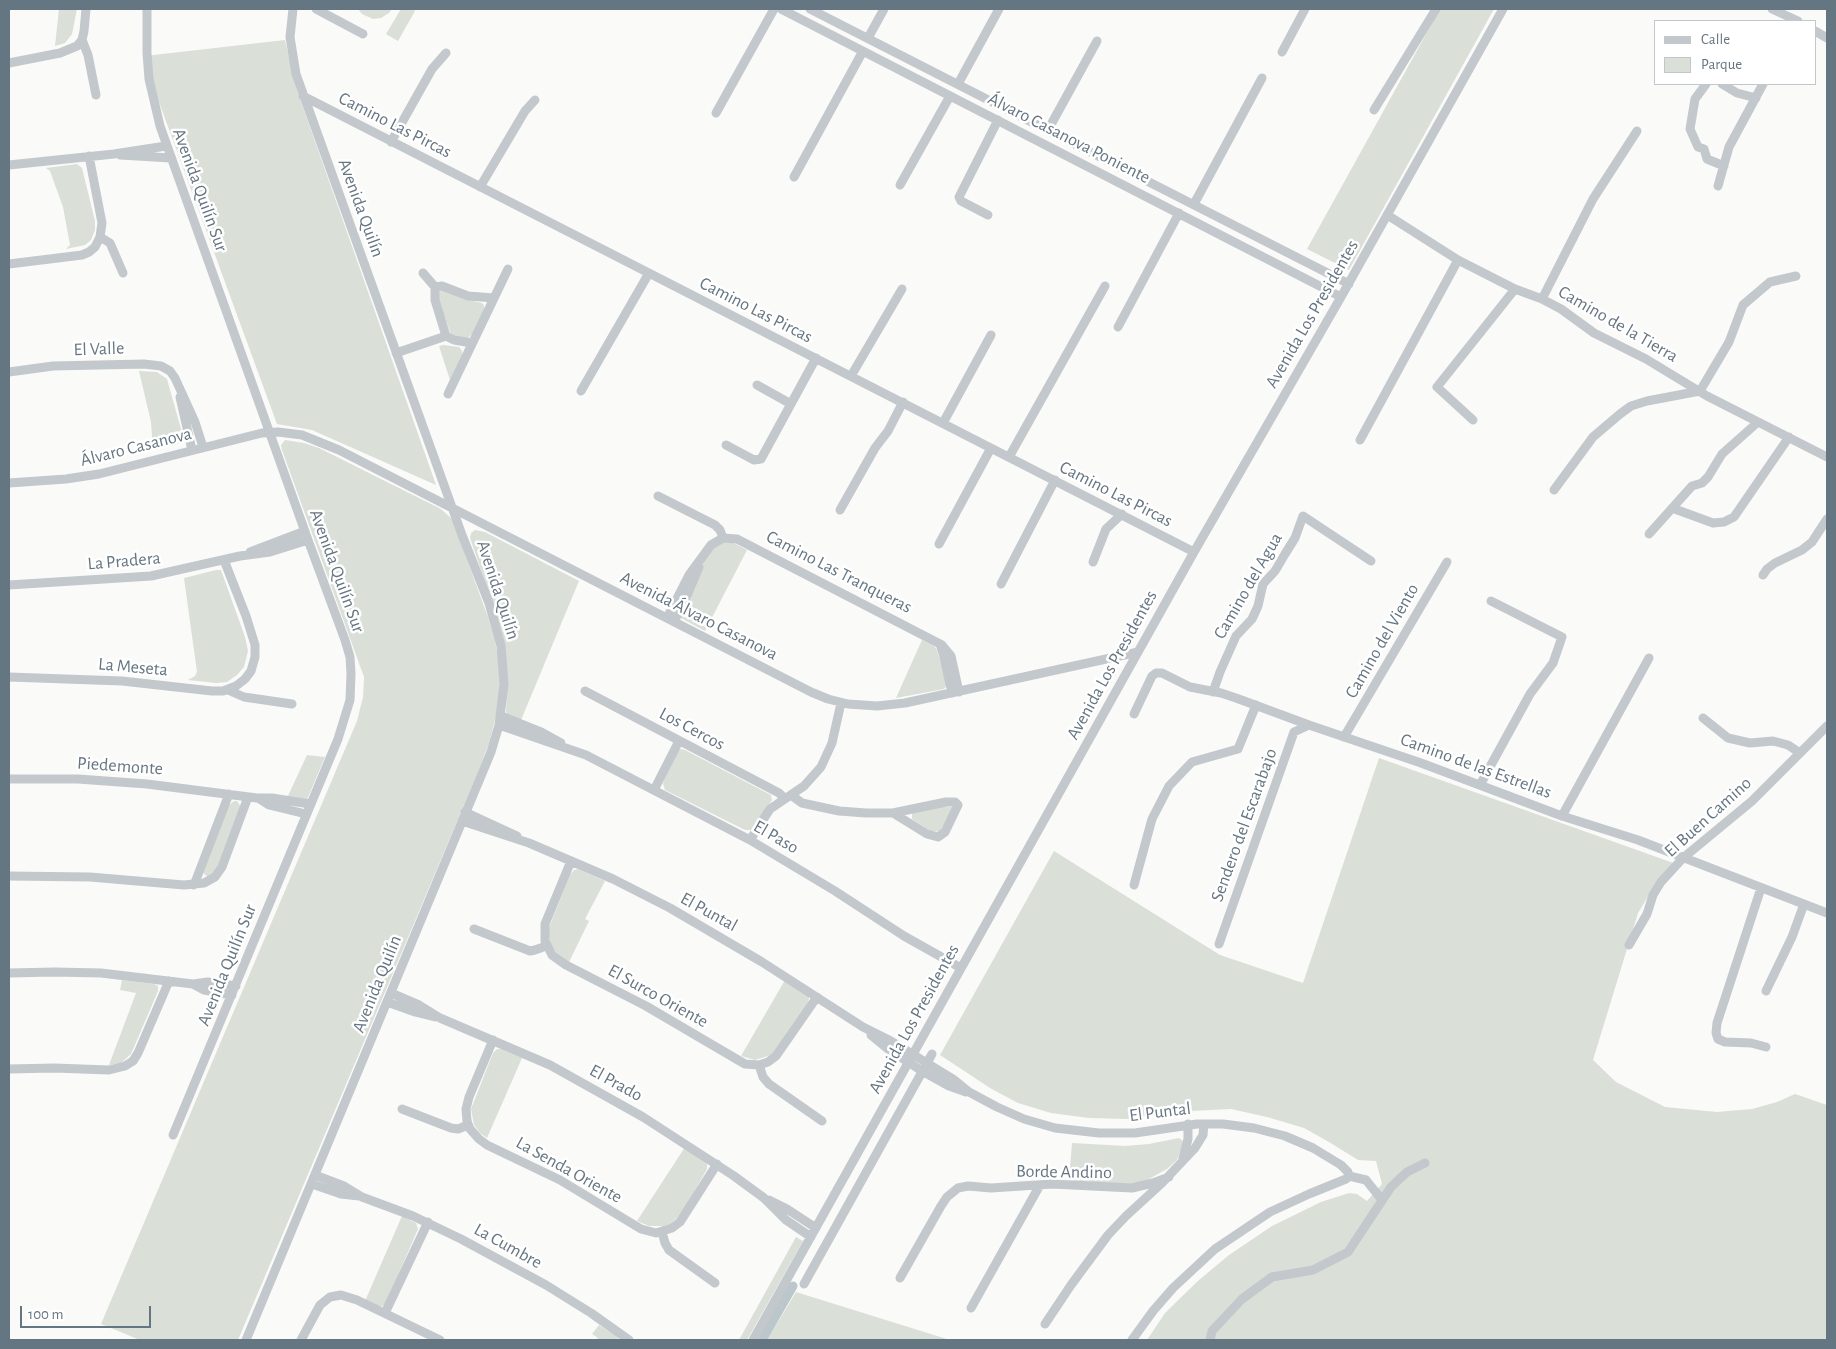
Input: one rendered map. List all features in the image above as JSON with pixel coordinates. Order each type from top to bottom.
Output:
[{"type":"street","points":[[9,63],[64,52],[77,46],[82,40],[86,9]]},
{"type":"street","name":"Avenida Quilín Sur","points":[[147,9],[146,53],[149,79],[154,105],[166,146],[345,640],[351,674],[350,700],[343,725],[173,1135]]},
{"type":"street","name":"Avenida Quilín","points":[[246,1340],[491,752],[500,721],[504,672],[498,634],[489,603],[302,96],[291,48],[293,9]]},
{"type":"street","points":[[316,9],[363,34]]},
{"type":"street","points":[[716,112],[774,9]]},
{"type":"street","name":"Álvaro Casanova Poniente","points":[[781,9],[1341,297]]},
{"type":"street","name":"Álvaro Casanova Poniente","points":[[810,9],[1348,284]]},
{"type":"street","points":[[868,38],[884,9]]},
{"type":"street","points":[[958,84],[1000,9]]},
{"type":"street","points":[[1282,52],[1305,9]]},
{"type":"street","points":[[1374,110],[1436,9]]},
{"type":"street","name":"Avenida Los Presidentes","points":[[753,1340],[1194,552],[1341,297],[1503,9]]},
{"type":"street","points":[[1772,9],[1796,20]]},
{"type":"street","points":[[1816,32],[1827,38]]},
{"type":"street","points":[[82,40],[88,54],[96,95]]},
{"type":"street","points":[[1048,130],[1097,41]]},
{"type":"street","points":[[794,177],[864,51]]},
{"type":"street","points":[[391,142],[432,69],[446,53]]},
{"type":"street","points":[[909,74],[915,62]]},
{"type":"street","points":[[1194,204],[1262,78]]},
{"type":"street","points":[[1705,85],[1695,99],[1690,129],[1698,147],[1704,149],[1707,159],[1724,166]]},
{"type":"street","points":[[1724,85],[1737,93],[1756,98]]},
{"type":"street","points":[[1718,186],[1729,147],[1763,85]]},
{"type":"street","name":"Camino Las Pircas","points":[[302,96],[1194,552]]},
{"type":"street","points":[[900,185],[950,96]]},
{"type":"street","points":[[480,187],[528,105],[535,100]]},
{"type":"street","points":[[988,214],[959,198],[998,120]]},
{"type":"street","points":[[1542,299],[1593,199],[1637,131]]},
{"type":"street","points":[[9,165],[114,154],[166,146]]},
{"type":"street","points":[[114,154],[171,158]]},
{"type":"street","points":[[9,264],[82,255],[93,249],[100,237],[102,223],[89,156]]},
{"type":"street","points":[[1118,327],[1179,213]]},
{"type":"street","points":[[1214,231],[1220,218]]},
{"type":"street","name":"Camino de la Tierra","points":[[1392,218],[1458,260],[1515,289],[1542,299],[1561,309],[1594,333],[1646,359],[1758,422],[1827,457]]},
{"type":"street","points":[[100,237],[110,243],[123,274]]},
{"type":"street","points":[[1360,440],[1458,260]]},
{"type":"street","points":[[448,394],[508,269]]},
{"type":"street","points":[[423,273],[435,287],[435,300],[446,336]]},
{"type":"street","points":[[581,391],[649,273]]},
{"type":"street","points":[[1554,490],[1593,438],[1620,414],[1632,406],[1647,400],[1700,391],[1729,342],[1743,305],[1770,282],[1796,276]]},
{"type":"street","points":[[435,287],[442,286],[468,296],[494,298]]},
{"type":"street","points":[[1008,457],[1105,286]]},
{"type":"street","points":[[851,376],[902,289]]},
{"type":"street","points":[[1473,420],[1437,387],[1515,289]]},
{"type":"street","points":[[943,423],[991,335]]},
{"type":"street","points":[[396,353],[446,336],[457,341],[472,343]]},
{"type":"street","points":[[726,445],[754,460],[761,459],[816,358]]},
{"type":"street","name":"El Valle","points":[[9,372],[52,366],[151,364],[166,368],[175,378],[203,447]]},
{"type":"street","points":[[757,385],[791,404]]},
{"type":"street","name":"El Valle","points":[[178,387],[183,417],[192,450]]},
{"type":"street","points":[[840,510],[875,448],[888,431],[903,402]]},
{"type":"street","points":[[1649,534],[1692,486],[1702,483],[1708,478],[1722,454],[1758,422]]},
{"type":"street","name":"Álvaro Casanova","points":[[9,483],[87,476],[123,469],[252,434],[270,432]]},
{"type":"street","name":"Avenida Álvaro Casanova","points":[[270,432],[302,435],[318,440],[812,692],[841,703],[886,706],[955,693],[1138,652]]},
{"type":"street","points":[[1672,508],[1713,523],[1724,522],[1734,517],[1789,437]]},
{"type":"street","points":[[939,544],[991,448]]},
{"type":"street","points":[[1000,584],[1055,480]]},
{"type":"street","points":[[658,496],[715,525],[720,530],[723,538],[711,545],[689,575],[670,620]]},
{"type":"street","points":[[1093,562],[1106,529],[1122,514]]},
{"type":"street","name":"Camino del Agua","points":[[1213,692],[1236,636],[1252,619],[1258,606],[1263,584],[1282,560],[1303,516],[1371,561]]},
{"type":"street","points":[[1763,575],[1775,563],[1802,550],[1812,542],[1827,519]]},
{"type":"street","name":"La Pradera","points":[[240,556],[305,531]]},
{"type":"street","name":"Camino Las Tranqueras","points":[[723,538],[741,540],[938,642],[955,693]]},
{"type":"street","name":"La Pradera","points":[[9,585],[138,578],[170,573],[240,556],[270,552],[308,540]]},
{"type":"street","points":[[224,560],[255,645],[254,662],[251,671],[243,681],[228,690]]},
{"type":"street","name":"Camino del Viento","points":[[1344,737],[1447,562]]},
{"type":"street","points":[[1480,785],[1530,694],[1553,663],[1562,637],[1491,601]]},
{"type":"street","points":[[1562,816],[1649,658]]},
{"type":"street","name":"Camino de las Estrellas","points":[[1134,714],[1152,676],[1156,673],[1162,673],[1190,687],[1256,705],[1309,726],[1422,763],[1562,816],[1638,840],[1827,913]]},
{"type":"street","name":"La Meseta","points":[[9,677],[122,681],[212,691],[228,690],[241,696],[292,704]]},
{"type":"street","points":[[243,681],[246,692],[253,698]]},
{"type":"street","name":"Los Cercos","points":[[585,691],[779,793],[802,803],[827,809],[894,814],[946,802],[955,802],[958,806],[945,832],[938,837],[927,834],[894,814]]},
{"type":"street","points":[[750,840],[766,814],[774,805],[810,780],[825,760],[834,735],[841,703]]},
{"type":"street","points":[[1134,885],[1152,819],[1169,786],[1192,762],[1238,749],[1256,705]]},
{"type":"street","points":[[1703,718],[1728,738],[1750,742],[1773,741],[1788,745],[1800,753]]},
{"type":"street","name":"El Paso","points":[[500,721],[548,743],[567,747],[586,755],[750,840],[835,891],[904,936],[961,968]]},
{"type":"street","name":"Sendero del Escarabajo","points":[[1218,944],[1294,732],[1309,726]]},
{"type":"street","name":"El Buen Camino","points":[[1629,945],[1647,914],[1653,895],[1661,882],[1684,858],[1752,801],[1827,726]]},
{"type":"street","points":[[654,790],[679,741]]},
{"type":"street","name":"Piedemonte","points":[[9,779],[78,779],[122,782],[253,798],[272,798],[310,804]]},
{"type":"street","points":[[194,885],[229,794]]},
{"type":"street","points":[[9,876],[90,877],[194,885],[212,880],[220,871],[253,798]]},
{"type":"street","name":"Piedemonte","points":[[253,798],[268,805],[306,814]]},
{"type":"street","name":"El Puntal","points":[[463,817],[510,832],[529,843],[613,879],[704,926],[770,966],[910,1058],[922,1071],[954,1088],[969,1092]]},
{"type":"street","points":[[474,929],[530,951],[546,946],[545,924],[571,861]]},
{"type":"street","points":[[1762,888],[1717,1024],[1716,1033],[1718,1039],[1725,1042],[1751,1043],[1766,1047]]},
{"type":"street","points":[[1766,992],[1792,937],[1804,904]]},
{"type":"street","name":"El Surco Oriente","points":[[546,946],[556,959],[566,965],[646,1006],[742,1063],[759,1065]]},
{"type":"street","points":[[9,973],[86,972],[193,984],[204,990],[234,991]]},
{"type":"street","points":[[9,1069],[109,1070],[125,1066],[133,1061],[138,1053],[169,981]]},
{"type":"street","name":"El Prado","points":[[391,993],[419,1005],[440,1018],[550,1065],[604,1094],[660,1127],[716,1164],[764,1198],[780,1214],[811,1237]]},
{"type":"street","points":[[817,997],[780,1053],[768,1062],[759,1065],[763,1078],[822,1122]]},
{"type":"street","name":"El Prado","points":[[387,1002],[423,1015],[440,1018]]},
{"type":"street","points":[[402,1109],[450,1128],[458,1129],[468,1125],[466,1115],[467,1103],[493,1040]]},
{"type":"street","name":"El Puntal","points":[[910,1058],[930,1059],[969,1092],[997,1107],[1024,1119],[1067,1130],[1118,1134],[1143,1132],[1188,1124],[1204,1124],[1242,1126],[1285,1136],[1313,1148],[1335,1161],[1348,1172],[1349,1176],[1366,1180],[1382,1200]]},
{"type":"street","name":"Avenida Los Presidentes","points":[[804,1284],[930,1059]]},
{"type":"street","points":[[1181,1163],[1187,1146],[1188,1124]]},
{"type":"street","points":[[1045,1324],[1108,1235],[1169,1177],[1192,1152],[1203,1135],[1204,1124]]},
{"type":"street","name":"La Senda Oriente","points":[[468,1125],[475,1136],[486,1145],[553,1176],[641,1229],[651,1232],[662,1232]]},
{"type":"street","points":[[1210,1340],[1212,1331],[1242,1299],[1272,1277],[1313,1270],[1348,1252],[1391,1187],[1407,1172],[1425,1163]]},
{"type":"street","points":[[714,1283],[669,1250],[662,1232],[680,1222],[716,1164]]},
{"type":"street","points":[[1132,1340],[1168,1294],[1192,1269],[1216,1249],[1270,1212],[1346,1180],[1349,1176]]},
{"type":"street","name":"Borde Andino","points":[[900,1278],[941,1206],[947,1197],[958,1188],[968,1186],[991,1188],[1077,1185],[1132,1188],[1153,1184],[1169,1177]]},
{"type":"street","name":"La Cumbre","points":[[314,1179],[341,1194],[362,1196],[428,1222],[546,1285],[591,1313],[628,1340]]},
{"type":"street","points":[[971,1308],[1040,1185]]},
{"type":"street","points":[[1132,1188],[1139,1196],[1139,1205]]},
{"type":"street","name":"El Prado","points":[[764,1198],[787,1209],[816,1228]]},
{"type":"street","points":[[385,1313],[428,1222]]},
{"type":"street","points":[[301,1340],[320,1305],[330,1297],[341,1295],[385,1313],[440,1340]]},
{"type":"green space","points":[[59,9],[77,9],[72,34],[65,43],[55,46]]},
{"type":"green space","points":[[358,9],[392,9],[381,18],[373,19],[362,14]]},
{"type":"green space","points":[[401,9],[412,9],[415,11],[398,41],[386,34]]},
{"type":"green space","points":[[1440,9],[1494,9],[1349,270],[1307,249]]},
{"type":"green space","points":[[285,40],[297,90],[436,485],[312,430],[277,424],[152,83],[145,56]]},
{"type":"green space","points":[[77,164],[82,168],[95,221],[95,230],[91,240],[85,245],[66,249],[70,245],[63,207],[50,171],[46,168]]},
{"type":"green space","points":[[442,290],[484,305],[484,310],[468,338],[463,339],[451,334],[438,300],[439,292]]},
{"type":"green space","points":[[439,346],[459,347],[462,351],[462,355],[450,380]]},
{"type":"green space","points":[[139,371],[157,372],[167,379],[183,436],[181,443],[153,450],[151,422]]},
{"type":"green space","points":[[285,440],[319,448],[441,509],[452,519],[495,641],[500,683],[497,712],[489,743],[480,767],[238,1340],[140,1340],[101,1324],[357,721],[363,697],[364,677],[282,450],[281,445]]},
{"type":"green space","points":[[475,530],[485,532],[579,581],[521,720],[506,712],[507,687],[495,611],[470,538],[471,533]]},
{"type":"green space","points":[[725,542],[734,543],[747,550],[705,631],[679,617],[705,559],[717,544]]},
{"type":"green space","points":[[221,570],[245,637],[248,651],[244,667],[227,682],[216,683],[188,680],[195,676],[197,672],[184,578]]},
{"type":"green space","points":[[922,640],[934,646],[937,650],[947,685],[944,689],[896,698]]},
{"type":"green space","points":[[681,749],[771,795],[772,800],[751,830],[745,830],[665,790],[664,780],[678,751]]},
{"type":"green space","points":[[307,755],[325,757],[306,802],[287,798]]},
{"type":"green space","points":[[1379,758],[1679,865],[1652,890],[1638,913],[1593,1060],[1616,1082],[1665,1107],[1717,1112],[1752,1109],[1777,1102],[1795,1094],[1827,1105],[1827,1340],[1147,1340],[1165,1313],[1199,1280],[1229,1255],[1272,1226],[1321,1202],[1349,1193],[1357,1194],[1367,1201],[1382,1184],[1376,1161],[1358,1160],[1304,1128],[1231,1109],[1169,1112],[1127,1119],[1089,1118],[1051,1113],[1018,1103],[990,1088],[940,1055],[1054,851],[1220,955],[1303,983]]},
{"type":"green space","points":[[234,801],[237,801],[241,807],[216,872],[208,877],[203,873],[227,807]]},
{"type":"green space","points":[[938,806],[952,807],[952,811],[940,831],[932,832],[912,819],[912,813]]},
{"type":"green space","points":[[578,869],[605,881],[585,919],[589,921],[569,962],[555,951],[550,943],[548,930],[570,875],[574,870]]},
{"type":"green space","points":[[122,980],[154,984],[158,986],[158,991],[131,1054],[121,1063],[109,1065],[136,993],[120,990]]},
{"type":"green space","points":[[785,980],[808,995],[807,1005],[778,1048],[771,1055],[755,1060],[741,1056]]},
{"type":"green space","points":[[497,1049],[522,1058],[487,1138],[474,1125],[471,1109],[493,1053]]},
{"type":"green space","points":[[1179,1138],[1183,1141],[1183,1144],[1177,1160],[1167,1169],[1147,1180],[1129,1185],[1069,1180],[1072,1143],[1125,1146],[1149,1144]]},
{"type":"green space","points":[[685,1147],[707,1164],[707,1169],[687,1204],[670,1224],[649,1226],[637,1221]]},
{"type":"green space","points":[[402,1216],[416,1223],[418,1229],[385,1305],[380,1307],[365,1301]]},
{"type":"green space","points":[[796,1237],[803,1241],[747,1340],[739,1340]]},
{"type":"green space","points":[[796,1292],[950,1340],[767,1340]]},
{"type":"green space","points":[[599,1325],[619,1340],[596,1340],[598,1338],[592,1334]]},
{"type":"waterway","points":[[762,1340],[793,1286]]}]
